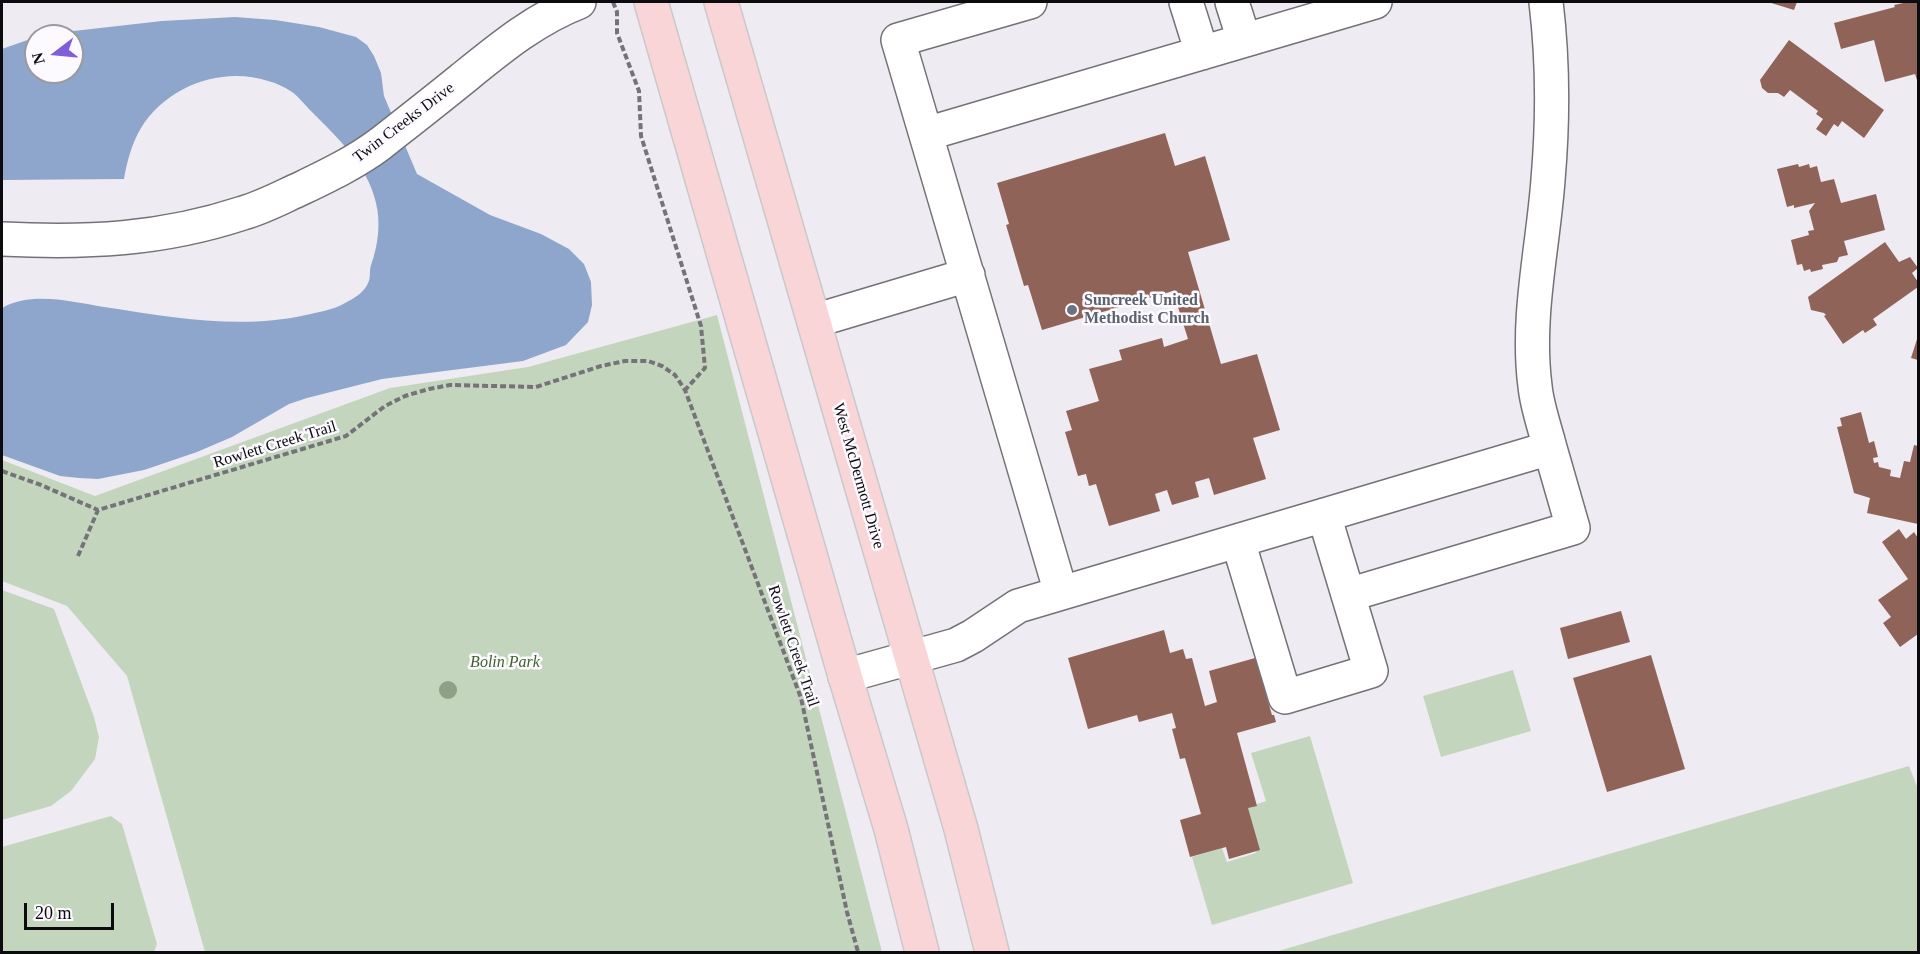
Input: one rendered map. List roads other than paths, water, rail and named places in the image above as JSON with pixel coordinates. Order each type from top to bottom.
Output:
[{"type":"main road","points":[[651,2],[891,829],[922,952]]},
{"type":"main road","name":"West McDermott Drive","points":[[721,2],[961,829],[992,952]]},
{"type":"street","name":"Twin Creeks Drive","points":[[2,238],[84,241],[171,231],[246,213],[330,175],[378,146],[499,49],[537,22],[579,2]]},
{"type":"street","points":[[1030,2],[898,40],[1061,593]]},
{"type":"street","points":[[1186,2],[1202,52]]},
{"type":"street","points":[[1232,2],[1244,40]]},
{"type":"street","points":[[926,134],[1375,2]]},
{"type":"street","points":[[1348,595],[1573,528],[1535,387],[1533,330],[1548,180],[1551,101],[1546,2]]},
{"type":"street","points":[[814,321],[968,275]]},
{"type":"street","points":[[845,676],[956,645],[1018,606],[1550,448]]},
{"type":"street","points":[[1238,541],[1284,697],[1371,671],[1324,515]]},
{"type":"water","points":[[235,17],[275,20],[319,27],[356,37],[367,45],[374,56],[381,73],[384,96],[417,174],[490,215],[541,234],[569,249],[584,264],[591,282],[592,305],[588,322],[566,345],[523,361],[382,379],[289,404],[232,437],[144,470],[98,479],[60,476],[2,455],[2,308],[26,300],[52,299],[180,318],[230,322],[256,321],[306,315],[331,309],[362,292],[369,279],[378,234],[378,211],[372,189],[359,164],[341,142],[295,94],[271,82],[232,76],[214,78],[180,91],[152,113],[141,128],[130,152],[124,179],[2,180],[2,49],[24,41],[24,84],[84,84],[84,30],[162,21]]},
{"type":"place","name":"Suncreek United Methodist Church","points":[[1072,310]]},
{"type":"park label","name":"Bolin Park","points":[[505,663]]}]
